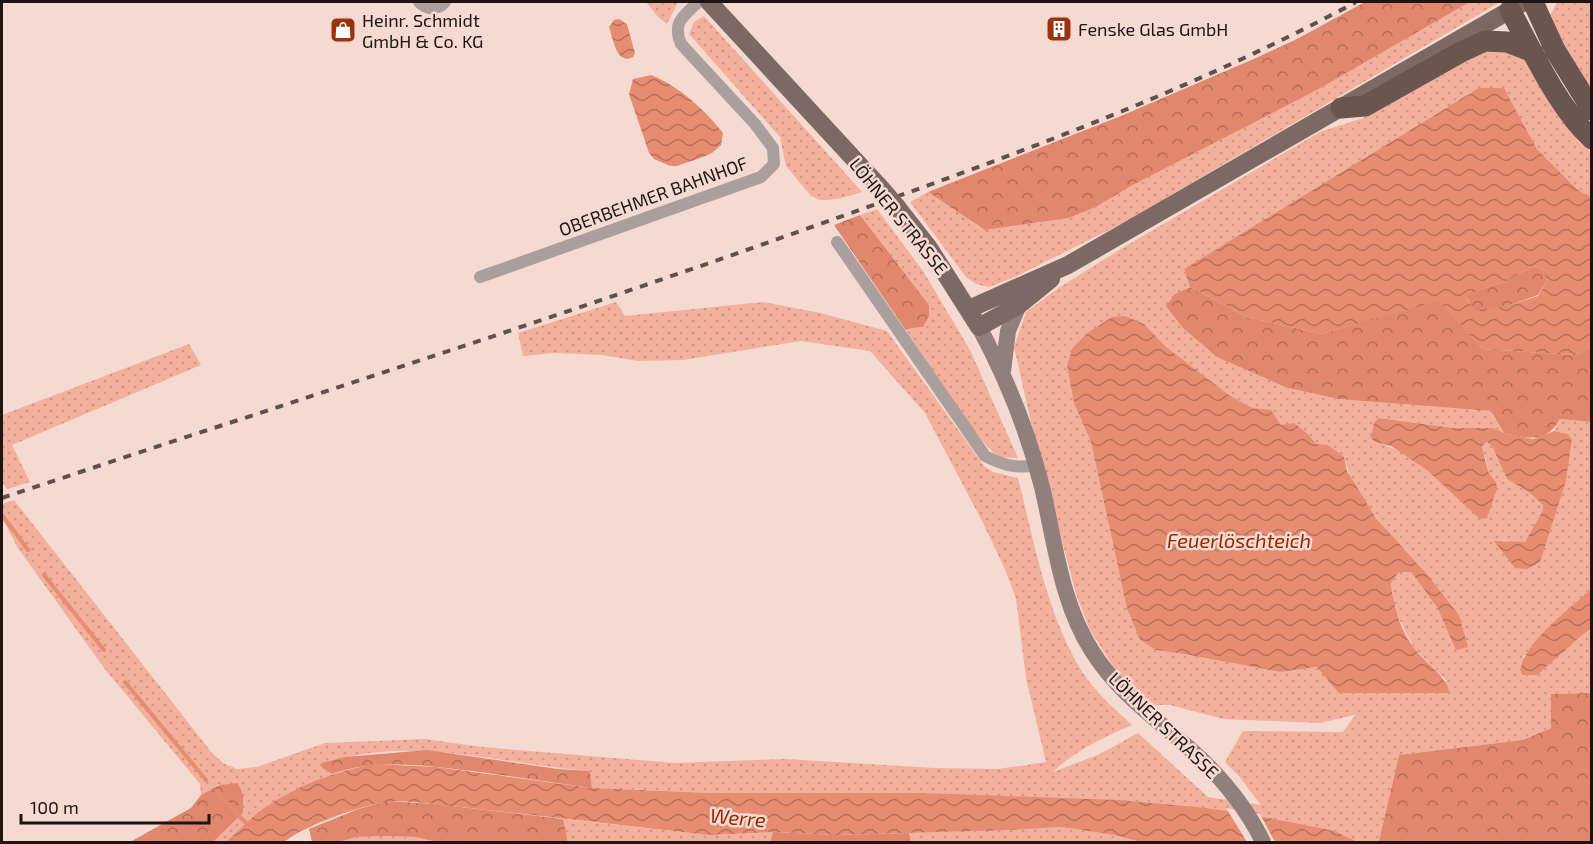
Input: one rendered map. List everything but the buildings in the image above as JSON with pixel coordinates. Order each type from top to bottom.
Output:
[{"type":"highway","points":[[1533,2],[1555,50],[1592,110]]},
{"type":"highway","points":[[1517,6],[1533,52],[1567,110],[1592,139]]},
{"type":"highway","points":[[1341,108],[1365,106],[1485,41],[1507,42],[1533,52]]},
{"type":"main road","name":"LÖHNER STRASSE","points":[[709,2],[878,185],[929,248],[969,309],[1003,375],[1036,465],[1062,578],[1074,616],[1092,651],[1114,681],[1221,779],[1243,807],[1263,843]]},
{"type":"main road","points":[[969,309],[1068,265],[1517,6]]},
{"type":"main road","points":[[979,327],[1019,305],[1068,265]]},
{"type":"main road","points":[[1003,375],[1008,332],[1019,305]]},
{"type":"street","points":[[419,2],[424,7],[433,8],[445,2]]},
{"type":"street","name":"OBERBEHMER BAHNHOF","points":[[480,277],[761,177],[774,164],[773,147],[755,124],[681,44],[676,32],[678,22],[698,2]]},
{"type":"street","points":[[837,242],[986,456],[1003,465],[1023,468],[1036,465]]},
{"type":"shaded area","points":[[646,2],[678,2],[667,24]]},
{"type":"shaded area","points":[[1470,2],[1500,2],[1125,222],[1017,276],[989,287],[976,284],[966,277],[910,202],[928,192],[985,230],[1069,218],[1096,207],[1131,186],[1317,90]]},
{"type":"shaded area","points":[[1557,2],[1591,2],[1591,97],[1558,37],[1551,14]]},
{"type":"shaded area","points":[[704,16],[862,192],[828,200],[820,200],[811,196],[786,166],[780,137],[689,34],[694,22]]},
{"type":"shaded area","points":[[1501,48],[1526,60],[1578,141],[1591,151],[1591,197],[1578,190],[1537,149],[1504,88],[1184,269],[1190,287],[1175,294],[1288,388],[1338,399],[1491,411],[1504,433],[1493,428],[1453,428],[1379,418],[1375,442],[1405,454],[1419,463],[1445,484],[1480,519],[1487,517],[1496,482],[1489,473],[1482,446],[1487,442],[1492,446],[1507,479],[1530,493],[1543,505],[1543,510],[1525,542],[1513,543],[1502,540],[1515,568],[1566,481],[1572,439],[1568,434],[1554,431],[1560,419],[1591,422],[1591,589],[1553,623],[1522,658],[1581,636],[1591,629],[1591,693],[1552,694],[1551,728],[1523,740],[1399,755],[1379,841],[1384,842],[1358,842],[1335,831],[1207,808],[923,793],[711,793],[592,788],[590,771],[468,755],[407,751],[377,752],[347,757],[322,768],[332,774],[287,794],[262,809],[226,842],[213,842],[243,813],[220,785],[201,795],[200,784],[104,668],[18,548],[2,518],[2,504],[14,500],[212,753],[223,763],[237,769],[257,767],[325,743],[425,739],[482,747],[675,763],[785,759],[935,768],[998,769],[1046,762],[1026,678],[1016,599],[1005,569],[925,413],[870,351],[801,341],[683,360],[638,361],[602,355],[554,353],[523,356],[518,333],[616,302],[625,316],[763,302],[820,313],[887,331],[984,466],[993,472],[1018,478],[1048,596],[1066,641],[1088,681],[1132,725],[1101,739],[1053,772],[1100,754],[1138,733],[1208,797],[1261,805],[1225,762],[1243,731],[1343,732],[1355,715],[1320,723],[1223,719],[1170,705],[1150,705],[1115,669],[1090,630],[1076,594],[1033,431],[1014,347],[1026,312],[1057,289],[1320,132],[1363,118],[1476,52]],"holes":[[[1144,324],[1166,348],[1229,395],[1281,425],[1309,435],[1316,444],[1344,457],[1349,474],[1367,505],[1459,615],[1457,650],[1437,607],[1411,572],[1399,572],[1391,583],[1394,609],[1414,648],[1447,681],[1318,667],[1280,672],[1156,650],[1140,640],[1127,609],[1091,442],[1074,402],[1067,366]]]},
{"type":"shaded area","points":[[877,209],[923,271],[970,350],[1018,458],[998,457],[984,443],[948,396],[905,329],[923,327],[929,305],[860,215]]},
{"type":"shaded area","points":[[189,344],[201,365],[12,445],[30,482],[7,489],[2,482],[2,415]]},
{"type":"shaded area","points":[[563,819],[709,835],[773,832],[770,842],[567,842]]},
{"type":"shaded area","points":[[1061,827],[1114,835],[1141,842],[911,842],[909,833]]},
{"type":"shaded area","points":[[356,837],[415,837],[437,842],[339,842]]},
{"type":"green space","points":[[1365,2],[1470,2],[1317,90],[1131,186],[1096,207],[1069,218],[985,230],[928,192],[1121,116],[1256,58],[1297,39]]},
{"type":"green space","points":[[860,215],[929,305],[929,316],[923,327],[905,329],[834,225]]},
{"type":"green space","points":[[1533,266],[1542,269],[1547,281],[1538,295],[1510,305],[1479,311],[1470,304],[1468,294],[1506,281]]},
{"type":"green space","points":[[1190,287],[1247,317],[1322,334],[1438,300],[1483,349],[1575,355],[1591,348],[1591,422],[1560,419],[1549,432],[1542,436],[1529,437],[1504,433],[1491,411],[1338,399],[1288,388],[1217,357],[1183,328],[1166,306],[1175,294]]},
{"type":"green space","points":[[1591,693],[1591,842],[1379,841],[1399,755],[1523,740],[1551,728],[1551,694]]},
{"type":"green space","points":[[427,750],[558,769],[590,771],[592,788],[428,766],[370,766],[332,774],[322,768],[322,763],[345,757]]},
{"type":"green space","points":[[238,783],[243,795],[243,813],[213,842],[130,842],[191,808],[201,795],[220,785]]},
{"type":"green space","points":[[388,801],[563,819],[567,842],[437,842],[415,837],[386,836],[356,837],[339,842],[312,842],[309,829],[358,809]]},
{"type":"green space","points":[[773,832],[838,835],[909,833],[911,842],[770,842]]},
{"type":"water","points":[[619,19],[627,24],[635,53],[628,59],[619,55],[616,50],[609,27],[614,20]]},
{"type":"water","points":[[651,75],[672,85],[691,100],[723,133],[721,145],[712,153],[677,166],[670,166],[654,159],[649,153],[629,94],[633,79]]},
{"type":"water","points":[[1479,88],[1504,88],[1537,149],[1578,190],[1591,197],[1591,348],[1575,355],[1483,349],[1438,301],[1322,334],[1247,317],[1190,287],[1184,269]],"holes":[[[1533,266],[1542,269],[1547,281],[1538,296],[1510,305],[1479,310],[1467,299],[1469,294],[1506,281]]]},
{"type":"water","name":"Feuerlöschteich","points":[[1125,316],[1144,324],[1166,347],[1229,395],[1252,408],[1271,410],[1281,425],[1294,423],[1316,444],[1328,445],[1344,457],[1347,471],[1376,518],[1427,574],[1459,615],[1468,647],[1456,650],[1437,607],[1411,572],[1399,572],[1391,583],[1393,600],[1405,634],[1420,655],[1444,680],[1450,693],[1339,693],[1317,667],[1280,672],[1156,650],[1140,640],[1127,609],[1091,442],[1074,403],[1067,366],[1072,349],[1086,334],[1112,317]]},
{"type":"water","points":[[1379,418],[1453,428],[1493,428],[1504,433],[1533,439],[1554,431],[1568,434],[1572,439],[1566,481],[1540,562],[1527,569],[1515,568],[1494,541],[1525,542],[1543,510],[1543,505],[1530,493],[1507,479],[1492,446],[1487,442],[1482,446],[1489,473],[1496,482],[1497,489],[1487,518],[1480,519],[1427,470],[1391,446],[1375,442],[1371,438],[1374,423]]},
{"type":"water","points":[[1591,589],[1591,629],[1537,675],[1522,675],[1521,665],[1535,642]]},
{"type":"water","name":"Werre","points":[[375,764],[436,767],[592,788],[711,793],[923,793],[1118,800],[1207,808],[1269,818],[1335,831],[1358,842],[1141,842],[1114,835],[1061,827],[838,835],[773,832],[709,835],[399,801],[376,804],[348,812],[305,829],[284,842],[226,842],[259,812],[290,792],[331,775]]},
{"type":"pier","points":[[1226,808],[1260,814],[1275,842],[1247,842]]},
{"type":"waterway","points":[[2,515],[28,550]]},
{"type":"waterway","points":[[44,575],[104,650]]},
{"type":"waterway","points":[[125,682],[206,780]]},
{"type":"waterway","points":[[216,792],[249,826]]},
{"type":"railway","points":[[2,498],[616,295],[957,175],[1160,96],[1356,2]]},
{"type":"place","name":"Fenske Glas GmbH","points":[[1059,29]]},
{"type":"place","name":"Heinr. Schmidt GmbH & Co. KG","points":[[343,30]]}]
